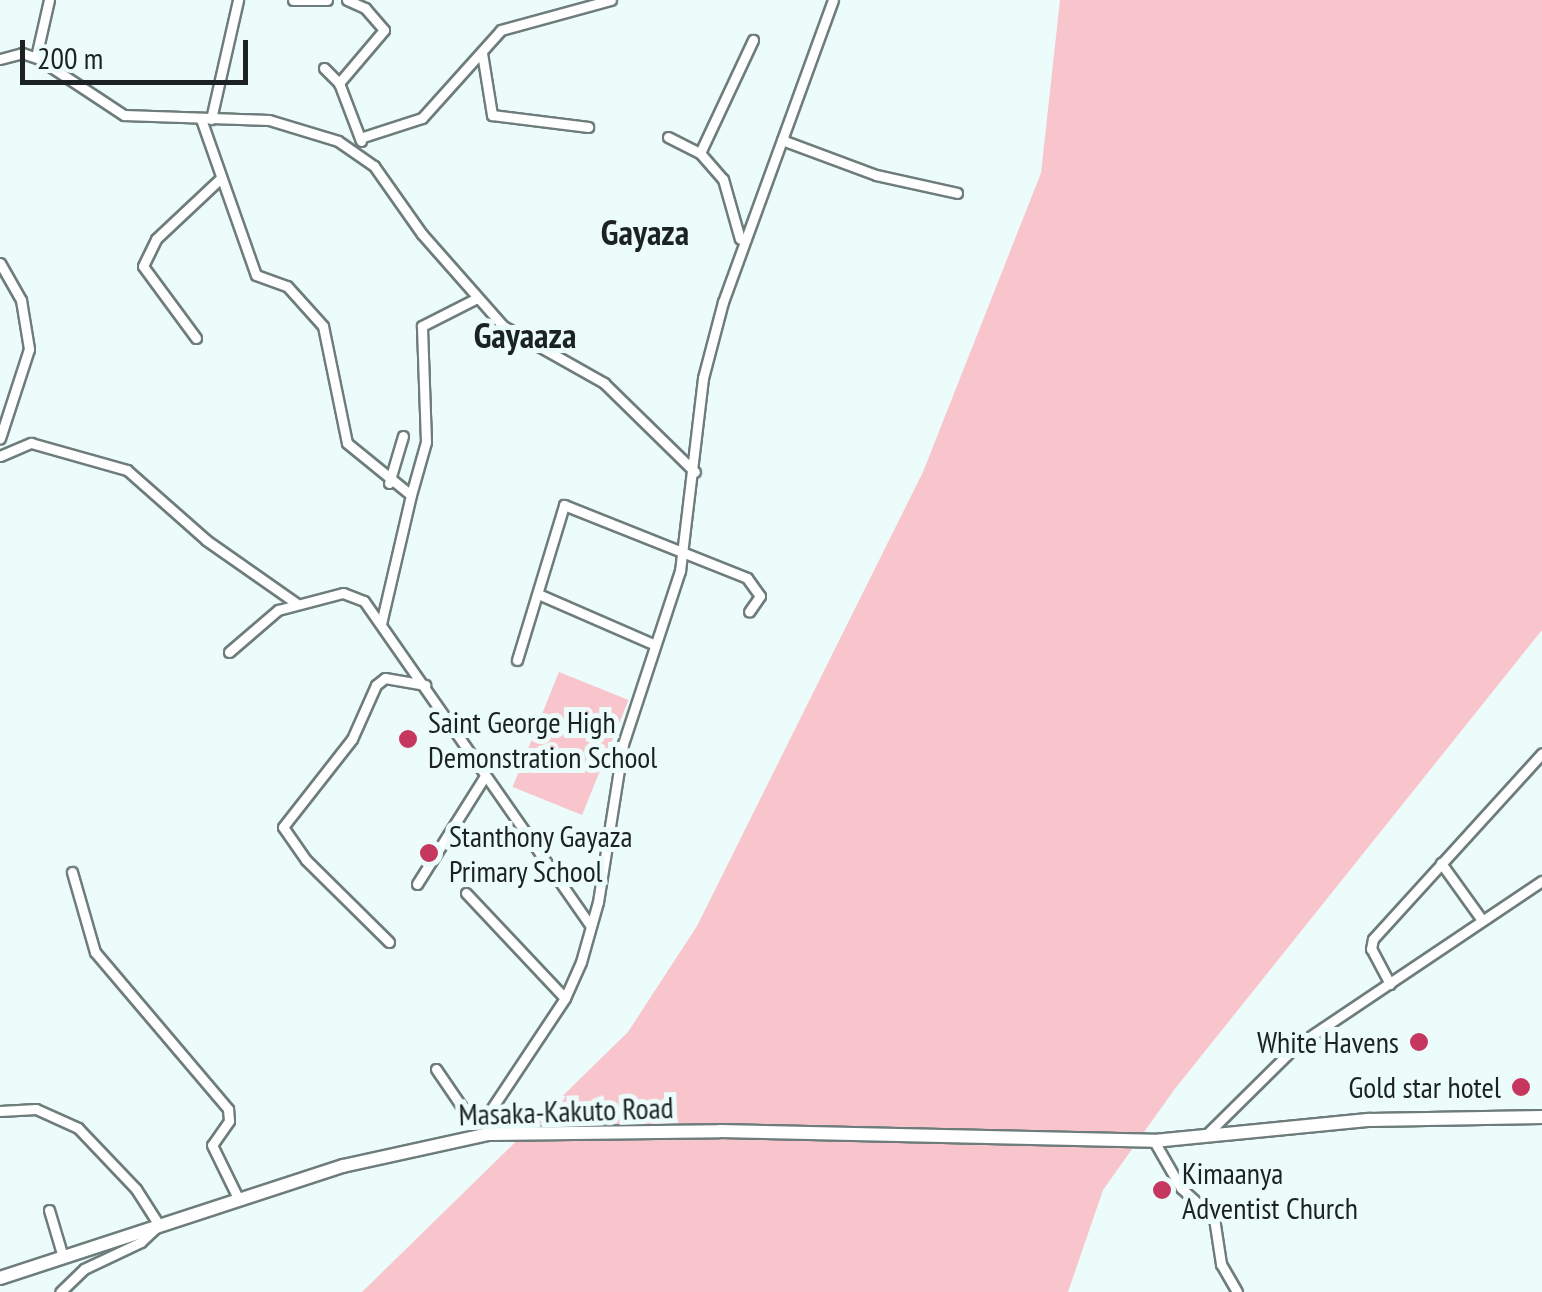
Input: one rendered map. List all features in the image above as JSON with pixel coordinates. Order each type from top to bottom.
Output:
[{"type":"highway","name":"Masaka-Kakuto Road","points":[[0,1278],[380,1156],[489,1134],[684,1130],[1154,1141],[1370,1120],[1542,1117]]},
{"type":"street","points":[[36,58],[49,0]]},
{"type":"street","points":[[238,0],[206,119],[222,178],[256,275],[288,286],[324,326],[346,443],[390,483],[411,495]]},
{"type":"street","points":[[293,0],[328,0]]},
{"type":"street","points":[[340,83],[384,30],[365,8],[347,0]]},
{"type":"street","points":[[360,138],[422,118],[501,30],[611,0]]},
{"type":"street","points":[[489,1134],[488,1114],[565,998],[591,926],[615,782],[652,644],[683,552],[703,378],[740,239],[782,140],[833,0]]},
{"type":"street","points":[[700,153],[753,40]]},
{"type":"street","points":[[482,53],[492,114],[588,127]]},
{"type":"street","points":[[0,59],[36,58],[124,115],[304,126],[365,157]]},
{"type":"street","points":[[324,68],[340,83],[365,157],[475,300],[542,353],[604,382],[694,472]]},
{"type":"street","points":[[668,137],[700,153],[731,192],[740,239]]},
{"type":"street","points":[[782,140],[876,175],[958,192]]},
{"type":"street","points":[[196,338],[143,266],[156,239],[222,178]]},
{"type":"street","points":[[0,263],[22,300],[29,349],[0,438]]},
{"type":"street","points":[[381,624],[426,442],[422,326],[475,300]]},
{"type":"street","points":[[390,483],[403,436]]},
{"type":"street","points":[[0,456],[30,443],[127,470],[206,540],[296,603]]},
{"type":"street","points":[[517,660],[564,505],[756,584],[760,596],[749,612]]},
{"type":"street","points":[[229,652],[264,619],[296,603],[353,594],[381,624],[426,685],[591,926]]},
{"type":"street","points":[[538,594],[652,644]]},
{"type":"street","points":[[389,942],[306,860],[284,827],[352,739],[376,686],[385,678],[426,685]]},
{"type":"street","points":[[1390,984],[1371,949],[1373,939],[1542,752]]},
{"type":"street","points":[[416,884],[485,776]]},
{"type":"street","points":[[1441,864],[1482,920]]},
{"type":"street","points":[[72,872],[94,952],[228,1109],[229,1121],[212,1150],[239,1200]]},
{"type":"street","points":[[1208,1133],[1296,1046],[1542,880]]},
{"type":"street","points":[[466,893],[565,998]]},
{"type":"street","points":[[436,1069],[466,1114],[488,1114]]},
{"type":"street","points":[[0,1111],[36,1109],[78,1128],[136,1189],[159,1226],[141,1242],[84,1270],[60,1292]]},
{"type":"street","points":[[1154,1141],[1181,1188],[1214,1218],[1221,1264],[1238,1292]]},
{"type":"street","points":[[49,1210],[63,1257]]},
{"type":"shaded area","points":[[1060,0],[1542,0],[1542,630],[1174,1090],[1103,1190],[1068,1292],[362,1292],[628,1032],[697,926],[923,472],[1041,173]]},
{"type":"shaded area","points":[[559,672],[629,700],[582,815],[513,787]]},
{"type":"place","name":"Saint George High Demonstration School","points":[[408,739]]},
{"type":"place","name":"Stanthony Gayaza Primary School","points":[[429,853]]},
{"type":"place","name":"White Havens","points":[[1419,1042]]},
{"type":"place","name":"Gold star hotel","points":[[1521,1087]]},
{"type":"place","name":"Kimaanya Adventist Church","points":[[1162,1190]]},
{"type":"district","name":"Gayaza","points":[[645,232]]},
{"type":"district","name":"Gayaaza","points":[[525,335]]}]
